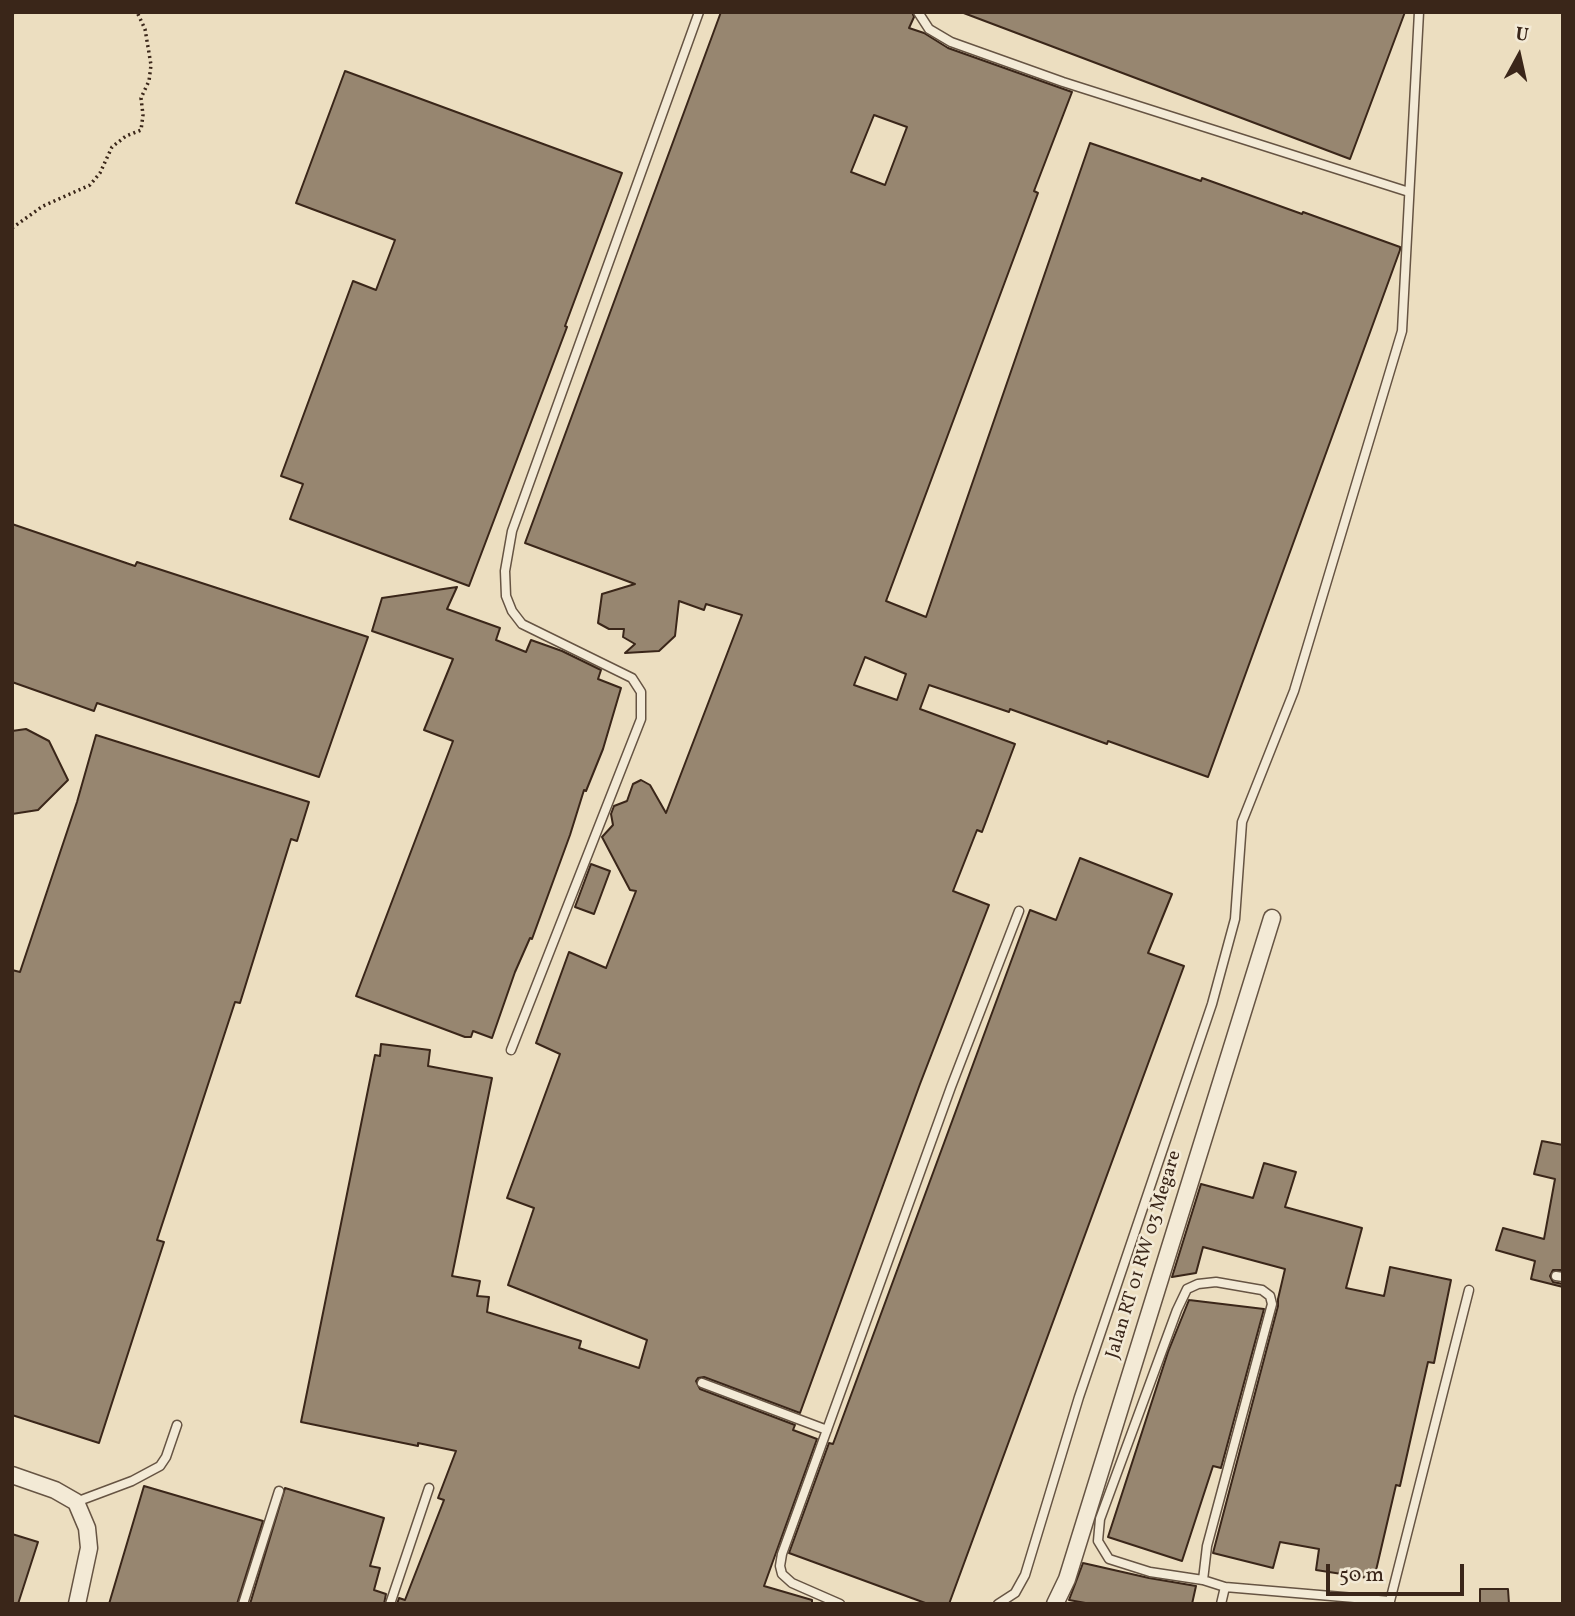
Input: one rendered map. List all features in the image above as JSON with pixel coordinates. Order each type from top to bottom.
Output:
[{"type":"street","name":"Jalan RT 01 RW 03 Megare","points":[[1055,1604],[1067,1579],[1272,918]]},
{"type":"street","points":[[12,1475],[55,1490],[76,1502],[87,1528],[89,1548],[78,1604]]},
{"type":"lane","points":[[511,1051],[641,719],[641,692],[632,678],[522,624],[512,611],[506,596],[505,571],[512,531],[699,12]]},
{"type":"lane","points":[[918,12],[929,29],[951,42],[1076,86],[1409,192]]},
{"type":"lane","points":[[998,1604],[1015,1593],[1025,1575],[1079,1397],[1212,1004],[1235,919],[1242,822],[1294,691],[1402,331],[1419,12]]},
{"type":"lane","points":[[840,1604],[792,1583],[782,1574],[782,1554],[951,1087],[1019,911]]},
{"type":"lane","points":[[1203,1580],[1206,1546],[1272,1304],[1270,1296],[1262,1290],[1216,1282],[1198,1284],[1187,1289],[1100,1519],[1098,1541],[1110,1559],[1150,1572],[1203,1580],[1225,1587],[1392,1602],[1469,1290]]},
{"type":"lane","points":[[702,1383],[827,1430]]},
{"type":"lane","points":[[76,1502],[132,1481],[160,1465],[166,1457],[177,1425]]},
{"type":"lane","points":[[390,1604],[429,1488]]},
{"type":"lane","points":[[243,1604],[279,1491]]},
{"type":"lane","points":[[1221,1604],[1225,1587]]},
{"type":"path","points":[[12,228],[43,206],[90,185],[100,173],[112,147],[126,136],[141,130],[144,115],[141,98],[149,81],[150,65],[145,29],[137,12]]},
{"type":"building","points":[[721,12],[912,12],[914,17],[909,28],[924,33],[948,48],[1072,92],[1034,191],[1038,193],[886,601],[926,617],[1090,143],[1201,181],[1202,178],[1400,247],[1208,777],[1108,741],[1107,744],[1010,709],[1009,712],[929,685],[920,709],[1015,744],[982,832],[977,830],[953,891],[989,905],[920,1084],[800,1413],[704,1377],[696,1381],[700,1389],[795,1425],[793,1430],[817,1439],[764,1586],[812,1600],[812,1604],[397,1604],[399,1598],[405,1600],[444,1500],[438,1498],[456,1451],[301,1422],[375,1055],[380,1056],[381,1044],[430,1050],[428,1066],[492,1078],[452,1276],[480,1281],[477,1296],[489,1297],[487,1312],[581,1341],[579,1348],[639,1368],[647,1340],[508,1285],[534,1208],[507,1198],[560,1054],[536,1043],[569,952],[606,968],[636,891],[630,890],[602,837],[613,825],[611,814],[614,806],[627,801],[633,784],[641,780],[650,785],[666,813],[742,615],[706,604],[704,610],[679,601],[675,636],[659,651],[625,653],[635,644],[623,637],[624,629],[609,629],[598,623],[602,594],[635,584],[525,543]],"holes":[[[874,115],[907,127],[885,185],[851,172]],[[865,657],[906,674],[897,700],[854,685]]]},
{"type":"building","points":[[961,12],[1405,12],[1350,159]]},
{"type":"building","points":[[345,71],[622,173],[469,586],[290,519],[303,484],[281,476],[353,281],[376,290],[395,240],[296,203]]},
{"type":"building","points":[[12,524],[135,566],[137,562],[368,637],[319,777],[97,703],[94,711],[12,682]]},
{"type":"building","points":[[457,587],[447,609],[500,628],[496,640],[526,652],[531,640],[562,651],[601,670],[598,679],[621,688],[603,749],[586,791],[584,790],[532,939],[530,938],[515,972],[492,1038],[473,1031],[471,1037],[465,1037],[356,996],[453,741],[424,730],[453,659],[372,631],[382,598]]},
{"type":"building","points":[[26,729],[49,741],[68,780],[38,810],[12,814],[12,731]]},
{"type":"building","points":[[96,735],[309,802],[297,841],[291,839],[240,1003],[235,1002],[157,1240],[164,1242],[99,1443],[12,1415],[12,970],[20,972],[77,802]]},
{"type":"building","points":[[1080,858],[1172,894],[1148,953],[1184,966],[949,1604],[928,1604],[789,1553],[829,1443],[833,1444],[1030,910],[1056,920]]},
{"type":"building","points":[[591,864],[610,871],[594,914],[575,907]]},
{"type":"building","points":[[1542,1141],[1563,1145],[1563,1270],[1553,1270],[1550,1276],[1553,1282],[1563,1284],[1563,1287],[1531,1279],[1535,1261],[1496,1250],[1503,1228],[1544,1239],[1555,1179],[1534,1174]]},
{"type":"building","points":[[1264,1163],[1296,1172],[1285,1207],[1362,1228],[1346,1288],[1384,1296],[1390,1267],[1451,1280],[1434,1363],[1428,1362],[1400,1486],[1396,1485],[1374,1579],[1316,1570],[1319,1549],[1280,1542],[1273,1568],[1213,1553],[1278,1306],[1285,1269],[1203,1247],[1196,1273],[1172,1277],[1201,1184],[1253,1198]]},
{"type":"building","points":[[1189,1300],[1264,1309],[1221,1468],[1213,1466],[1182,1561],[1108,1537],[1168,1352]]},
{"type":"building","points":[[144,1486],[263,1521],[237,1604],[109,1604]]},
{"type":"building","points":[[285,1488],[384,1518],[370,1566],[380,1568],[374,1590],[386,1594],[384,1604],[250,1604]]},
{"type":"building","points":[[12,1534],[38,1542],[18,1604],[12,1604]]},
{"type":"building","points":[[1083,1563],[1196,1586],[1192,1604],[1091,1604],[1069,1600]]},
{"type":"building","points":[[1480,1589],[1508,1589],[1509,1604],[1480,1604]]}]
